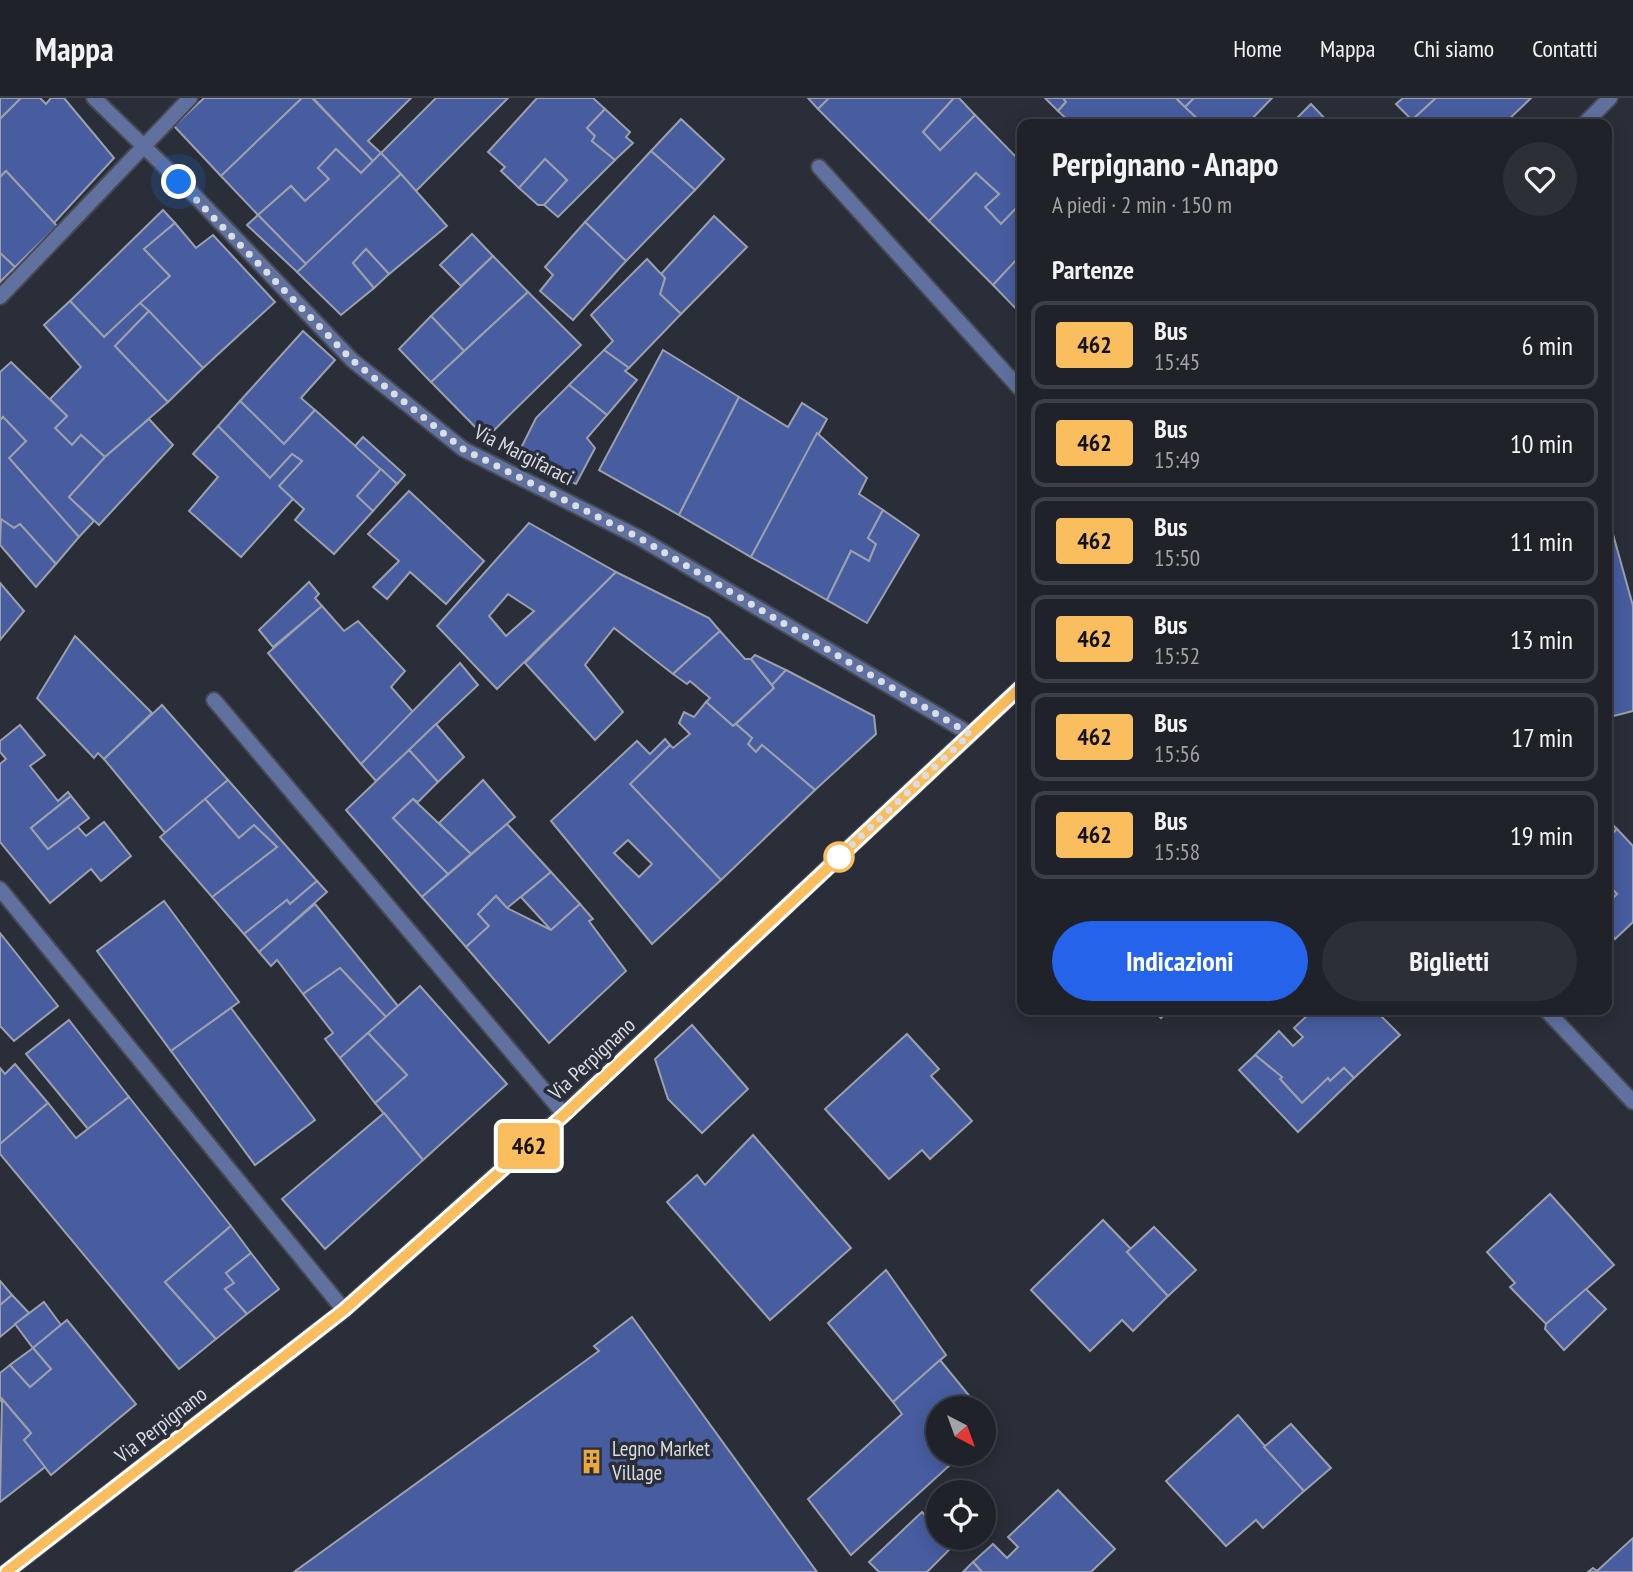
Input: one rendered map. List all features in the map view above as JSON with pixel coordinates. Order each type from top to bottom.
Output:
[{"type":"street","name":"Via Margifaraci","points":[[94,98],[198,199],[352,360],[463,449],[638,537],[970,734]]},
{"type":"street","points":[[0,297],[190,98]]},
{"type":"street","points":[[1589,119],[1610,98]]},
{"type":"street","points":[[819,167],[1017,385]]},
{"type":"street","name":"Via Perpignano","points":[[6,1572],[344,1310],[565,1114],[1017,691]]},
{"type":"street","points":[[214,700],[565,1114]]},
{"type":"street","points":[[0,889],[344,1310]]},
{"type":"street","points":[[1551,1015],[1633,1102]]},
{"type":"building","points":[[0,98],[21,98],[0,119]]},
{"type":"building","points":[[21,98],[40,98],[46,104],[51,98],[64,98],[114,158],[54,223],[6,171],[0,177],[0,119]]},
{"type":"building","points":[[204,98],[302,98],[221,176],[174,126]]},
{"type":"building","points":[[302,98],[312,98],[373,161],[361,173],[336,149],[318,168],[329,179],[305,201],[291,186],[258,215],[221,176]]},
{"type":"building","points":[[313,98],[411,98],[368,141],[381,153],[373,161]]},
{"type":"building","points":[[436,98],[508,98],[416,191],[381,153]]},
{"type":"building","points":[[537,98],[593,98],[605,109],[587,128],[595,136],[592,141],[615,160],[558,217],[544,205],[567,180],[545,159],[519,188],[501,171],[505,167],[488,152]]},
{"type":"building","points":[[808,98],[829,98],[818,109]]},
{"type":"building","points":[[829,98],[954,98],[923,132],[940,150],[975,115],[1017,158],[1017,207],[1001,224],[985,207],[999,194],[976,173],[929,221],[818,109]]},
{"type":"building","points":[[954,98],[959,98],[975,115],[940,150],[923,132]]},
{"type":"building","points":[[1045,98],[1063,98],[1066,102],[1058,111]]},
{"type":"building","points":[[1063,98],[1176,98],[1198,119],[1067,119],[1058,111],[1066,102]]},
{"type":"building","points":[[1176,98],[1194,98],[1185,107]]},
{"type":"building","points":[[1194,98],[1272,98],[1252,119],[1198,119],[1185,107]]},
{"type":"building","points":[[1403,98],[1436,98],[1413,119],[1396,104]]},
{"type":"building","points":[[1436,98],[1531,98],[1509,119],[1413,119]]},
{"type":"building","points":[[1311,104],[1325,119],[1296,119]]},
{"type":"building","points":[[605,109],[630,132],[626,137],[633,143],[615,160],[592,141],[595,136],[587,128]]},
{"type":"building","points":[[681,119],[724,159],[695,190],[651,151]]},
{"type":"building","points":[[336,149],[361,173],[381,153],[401,174],[306,264],[258,215],[291,186],[305,201],[329,179],[318,168]]},
{"type":"building","points":[[651,151],[695,190],[626,261],[585,222]]},
{"type":"building","points":[[545,159],[567,180],[544,205],[538,205],[519,188]]},
{"type":"building","points":[[6,171],[57,226],[15,267],[0,253],[0,177]]},
{"type":"building","points":[[976,173],[999,194],[985,207],[1001,224],[1017,207],[1017,259],[993,285],[929,221]]},
{"type":"building","points":[[401,174],[447,226],[389,274],[366,249],[353,263],[374,288],[341,315],[297,272]]},
{"type":"building","points":[[163,210],[175,223],[144,249],[170,276],[104,337],[70,301]]},
{"type":"building","points":[[258,215],[306,264],[297,272],[247,225]]},
{"type":"building","points":[[714,216],[747,247],[681,314],[660,294],[665,278],[661,274]]},
{"type":"building","points":[[585,222],[626,261],[573,320],[540,291],[553,275],[545,267]]},
{"type":"building","points":[[175,223],[196,248],[213,235],[275,302],[203,368],[140,303],[170,276],[144,249]]},
{"type":"building","points":[[472,234],[493,256],[461,286],[440,265]]},
{"type":"building","points":[[366,249],[389,274],[374,288],[353,263]]},
{"type":"building","points":[[0,253],[15,267],[0,282]]},
{"type":"building","points":[[493,256],[528,292],[464,351],[431,316]]},
{"type":"building","points":[[647,259],[665,278],[660,294],[681,314],[629,368],[604,350],[613,341],[591,315]]},
{"type":"building","points":[[1017,259],[1017,310],[993,285]]},
{"type":"building","points":[[528,292],[581,345],[486,438],[431,382]]},
{"type":"building","points":[[70,301],[104,337],[140,303],[149,311],[115,346],[168,402],[105,457],[81,435],[72,445],[55,428],[67,416],[50,399],[81,367],[44,325]]},
{"type":"building","points":[[149,311],[203,368],[168,402],[115,346]]},
{"type":"building","points":[[431,316],[464,351],[431,382],[399,349]]},
{"type":"building","points":[[303,331],[335,360],[301,398],[315,410],[284,444],[240,401]]},
{"type":"building","points":[[604,350],[629,368],[625,371],[637,380],[607,415],[569,385]]},
{"type":"building","points":[[663,350],[739,397],[679,515],[599,470]]},
{"type":"building","points":[[11,362],[67,416],[55,428],[72,445],[81,435],[105,457],[69,497],[94,521],[79,537],[9,458],[26,441],[3,417],[0,420],[0,372]]},
{"type":"building","points":[[569,385],[607,415],[587,438],[595,448],[576,484],[517,456],[536,418]]},
{"type":"building","points":[[739,397],[788,427],[802,403],[827,419],[751,557],[679,515]]},
{"type":"building","points":[[240,401],[284,444],[315,410],[381,469],[357,496],[373,511],[334,554],[295,520],[304,509],[279,486],[302,461],[292,454],[270,478],[218,426]]},
{"type":"building","points":[[3,417],[26,441],[9,458],[79,537],[56,564],[20,524],[14,528],[0,519],[0,420]]},
{"type":"building","points":[[149,419],[173,445],[99,525],[69,497],[105,457]]},
{"type":"building","points":[[218,426],[270,478],[292,454],[302,461],[279,486],[293,499],[241,557],[189,511],[218,477],[193,454]]},
{"type":"building","points":[[817,433],[867,478],[859,494],[883,510],[868,538],[876,544],[869,561],[851,551],[827,600],[751,557]]},
{"type":"building","points":[[363,437],[405,475],[397,484],[355,446]]},
{"type":"building","points":[[381,469],[397,484],[373,511],[357,496]]},
{"type":"building","points":[[409,491],[484,561],[446,604],[410,572],[387,599],[373,587],[399,561],[368,534]]},
{"type":"building","points":[[883,510],[919,535],[867,623],[827,600],[851,551],[869,561],[876,544],[868,538]]},
{"type":"building","points":[[1,519],[14,528],[20,524],[56,564],[36,587],[0,545]]},
{"type":"building","points":[[529,523],[616,572],[497,689],[437,626]],"holes":[[[508,594],[534,611],[506,636],[489,616]]]},
{"type":"building","points":[[1612,531],[1633,606],[1633,711],[1612,716]]},
{"type":"building","points":[[616,572],[709,618],[720,631],[673,674],[614,628],[585,665],[623,712],[595,740],[525,663]]},
{"type":"building","points":[[309,582],[319,594],[315,598],[322,606],[273,647],[259,630]]},
{"type":"building","points":[[0,583],[24,611],[0,640]]},
{"type":"building","points":[[322,606],[344,631],[358,621],[405,671],[391,687],[414,713],[361,764],[268,653]]},
{"type":"building","points":[[720,631],[745,659],[751,659],[774,688],[733,726],[706,702],[710,698],[690,681],[687,684],[673,674]]},
{"type":"building","points":[[75,636],[152,713],[104,759],[98,753],[94,758],[37,698]]},
{"type":"building","points":[[755,655],[786,670],[772,685],[751,659]]},
{"type":"building","points":[[460,663],[478,685],[376,781],[361,764]]},
{"type":"building","points":[[786,670],[874,716],[876,734],[815,790],[762,745],[756,752],[748,744],[752,738],[736,724],[774,688],[772,685]]},
{"type":"building","points":[[706,702],[733,726],[736,724],[752,738],[748,744],[756,752],[762,745],[815,790],[721,880],[630,784],[670,745],[673,748],[690,734],[679,723],[684,712],[694,717]]},
{"type":"building","points":[[162,705],[228,780],[166,834],[104,759]]},
{"type":"building","points":[[436,724],[464,757],[438,782],[409,750]]},
{"type":"building","points":[[20,725],[45,755],[30,766],[58,801],[68,792],[71,796],[31,828],[48,849],[77,826],[86,836],[104,822],[131,856],[101,881],[91,869],[50,903],[0,842],[0,764],[6,759],[0,752],[0,741]]},
{"type":"building","points":[[665,739],[670,745],[630,784],[721,880],[652,944],[551,821],[637,741],[650,754]],"holes":[[[628,840],[652,864],[639,877],[614,853]]]},
{"type":"building","points":[[409,750],[438,782],[418,802],[413,799],[393,818],[448,874],[422,897],[346,810]]},
{"type":"building","points":[[228,780],[317,881],[290,904],[287,900],[244,934],[212,897],[277,847],[254,825],[239,838],[205,799]]},
{"type":"building","points":[[483,780],[515,817],[471,854],[439,823]]},
{"type":"building","points":[[71,796],[89,818],[48,849],[31,828]]},
{"type":"building","points":[[205,799],[239,838],[254,825],[277,847],[212,897],[160,837]]},
{"type":"building","points":[[413,799],[471,854],[448,874],[393,818]]},
{"type":"building","points":[[507,824],[551,872],[507,908],[496,896],[478,914],[489,926],[466,947],[422,897]]},
{"type":"building","points":[[1617,829],[1633,846],[1633,922],[1615,939],[1612,936],[1612,899],[1617,894],[1612,889],[1612,834]]},
{"type":"building","points":[[551,872],[580,904],[551,930],[521,897]]},
{"type":"building","points":[[317,881],[327,892],[259,952],[244,934],[287,900],[290,904]]},
{"type":"building","points":[[496,896],[507,908],[551,930],[580,904],[593,919],[589,921],[626,971],[549,1043],[466,947],[489,926],[478,914]]},
{"type":"building","points":[[164,901],[239,1002],[171,1051],[97,951]]},
{"type":"building","points":[[315,904],[398,1006],[386,1017],[340,968],[303,994],[277,960],[271,966],[259,952]]},
{"type":"building","points":[[0,933],[58,1006],[14,1041],[0,1026]]},
{"type":"building","points":[[340,968],[386,1017],[340,1058],[325,1039],[333,1033],[303,994]]},
{"type":"building","points":[[420,986],[507,1084],[423,1160],[375,1103],[407,1075],[368,1033]]},
{"type":"building","points":[[231,1008],[315,1120],[255,1165],[171,1051]]},
{"type":"building","points":[[1308,1015],[1380,1015],[1400,1035],[1354,1078],[1344,1068],[1330,1081],[1328,1078],[1302,1103],[1280,1079],[1282,1077],[1255,1055],[1279,1031],[1293,1046],[1303,1037],[1294,1028]]},
{"type":"building","points":[[69,1020],[129,1097],[88,1129],[26,1054]]},
{"type":"building","points":[[692,1025],[748,1089],[702,1133],[668,1099],[655,1059]]},
{"type":"building","points":[[368,1033],[407,1075],[375,1103],[340,1058]]},
{"type":"building","points":[[907,1034],[939,1069],[931,1076],[972,1121],[930,1159],[922,1150],[889,1179],[825,1109]]},
{"type":"building","points":[[1255,1055],[1282,1077],[1280,1079],[1302,1103],[1328,1078],[1330,1081],[1344,1068],[1354,1078],[1298,1132],[1239,1070]]},
{"type":"building","points":[[15,1064],[48,1103],[0,1144],[0,1068],[5,1074]]},
{"type":"building","points":[[129,1097],[231,1226],[165,1282],[216,1339],[179,1369],[0,1154],[0,1144],[48,1103],[76,1138]]},
{"type":"building","points":[[384,1113],[423,1160],[325,1249],[282,1199]]},
{"type":"building","points":[[753,1135],[851,1248],[770,1320],[667,1202],[697,1175],[705,1185]]},
{"type":"building","points":[[1550,1194],[1614,1265],[1546,1324],[1510,1287],[1515,1283],[1487,1252]]},
{"type":"building","points":[[1103,1220],[1131,1249],[1127,1252],[1168,1296],[1133,1331],[1122,1320],[1090,1351],[1031,1290]]},
{"type":"building","points":[[231,1226],[251,1253],[226,1273],[234,1283],[225,1289],[247,1314],[216,1339],[165,1282]]},
{"type":"building","points":[[1154,1227],[1196,1270],[1168,1296],[1127,1252]]},
{"type":"building","points":[[251,1253],[279,1289],[247,1314],[225,1289],[234,1283],[226,1273]]},
{"type":"building","points":[[886,1270],[946,1355],[893,1402],[828,1323]]},
{"type":"building","points":[[0,1281],[12,1295],[0,1305]]},
{"type":"building","points":[[1586,1289],[1606,1309],[1564,1350],[1545,1329],[1546,1324]]},
{"type":"building","points":[[12,1295],[29,1313],[0,1337],[0,1305]]},
{"type":"building","points":[[44,1302],[61,1325],[33,1348],[15,1324]]},
{"type":"building","name":"Legno Market Village","points":[[632,1317],[817,1572],[294,1572],[599,1351],[594,1346]]},
{"type":"building","points":[[67,1320],[136,1404],[51,1475],[24,1440],[31,1433],[2,1399],[0,1401],[0,1373],[10,1365],[30,1387],[51,1369],[33,1348]]},
{"type":"building","points":[[33,1348],[51,1369],[30,1387],[10,1365]]},
{"type":"building","points":[[940,1360],[969,1396],[926,1396],[926,1466],[949,1466],[933,1480],[926,1480],[926,1487],[851,1555],[808,1499],[902,1414],[893,1402]]},
{"type":"building","points":[[2,1399],[31,1433],[24,1440],[45,1467],[0,1502]]},
{"type":"building","points":[[1238,1415],[1304,1491],[1263,1528],[1256,1520],[1226,1546],[1166,1481]]},
{"type":"building","points":[[1291,1424],[1331,1468],[1304,1491],[1264,1447]]},
{"type":"building","points":[[1058,1490],[1115,1549],[1091,1572],[982,1572],[973,1562],[986,1550],[996,1550],[996,1547],[1007,1558],[1018,1547],[1008,1537]]},
{"type":"building","points":[[922,1512],[926,1516],[926,1550],[949,1550],[927,1572],[879,1572],[869,1562]]},
{"type":"building","points":[[1633,1538],[1633,1572],[1588,1572],[1593,1568],[1597,1571]]},
{"type":"building","points":[[973,1562],[982,1572],[963,1572]]},
{"type":"bus line","name":"462","points":[[6,1572],[344,1310],[565,1114],[1017,691]]},
{"type":"place","name":"Legno Market Village","points":[[592,1461]]},
{"type":"route","points":[[179,182],[352,360],[463,449],[638,537],[970,734],[839,857]]}]
